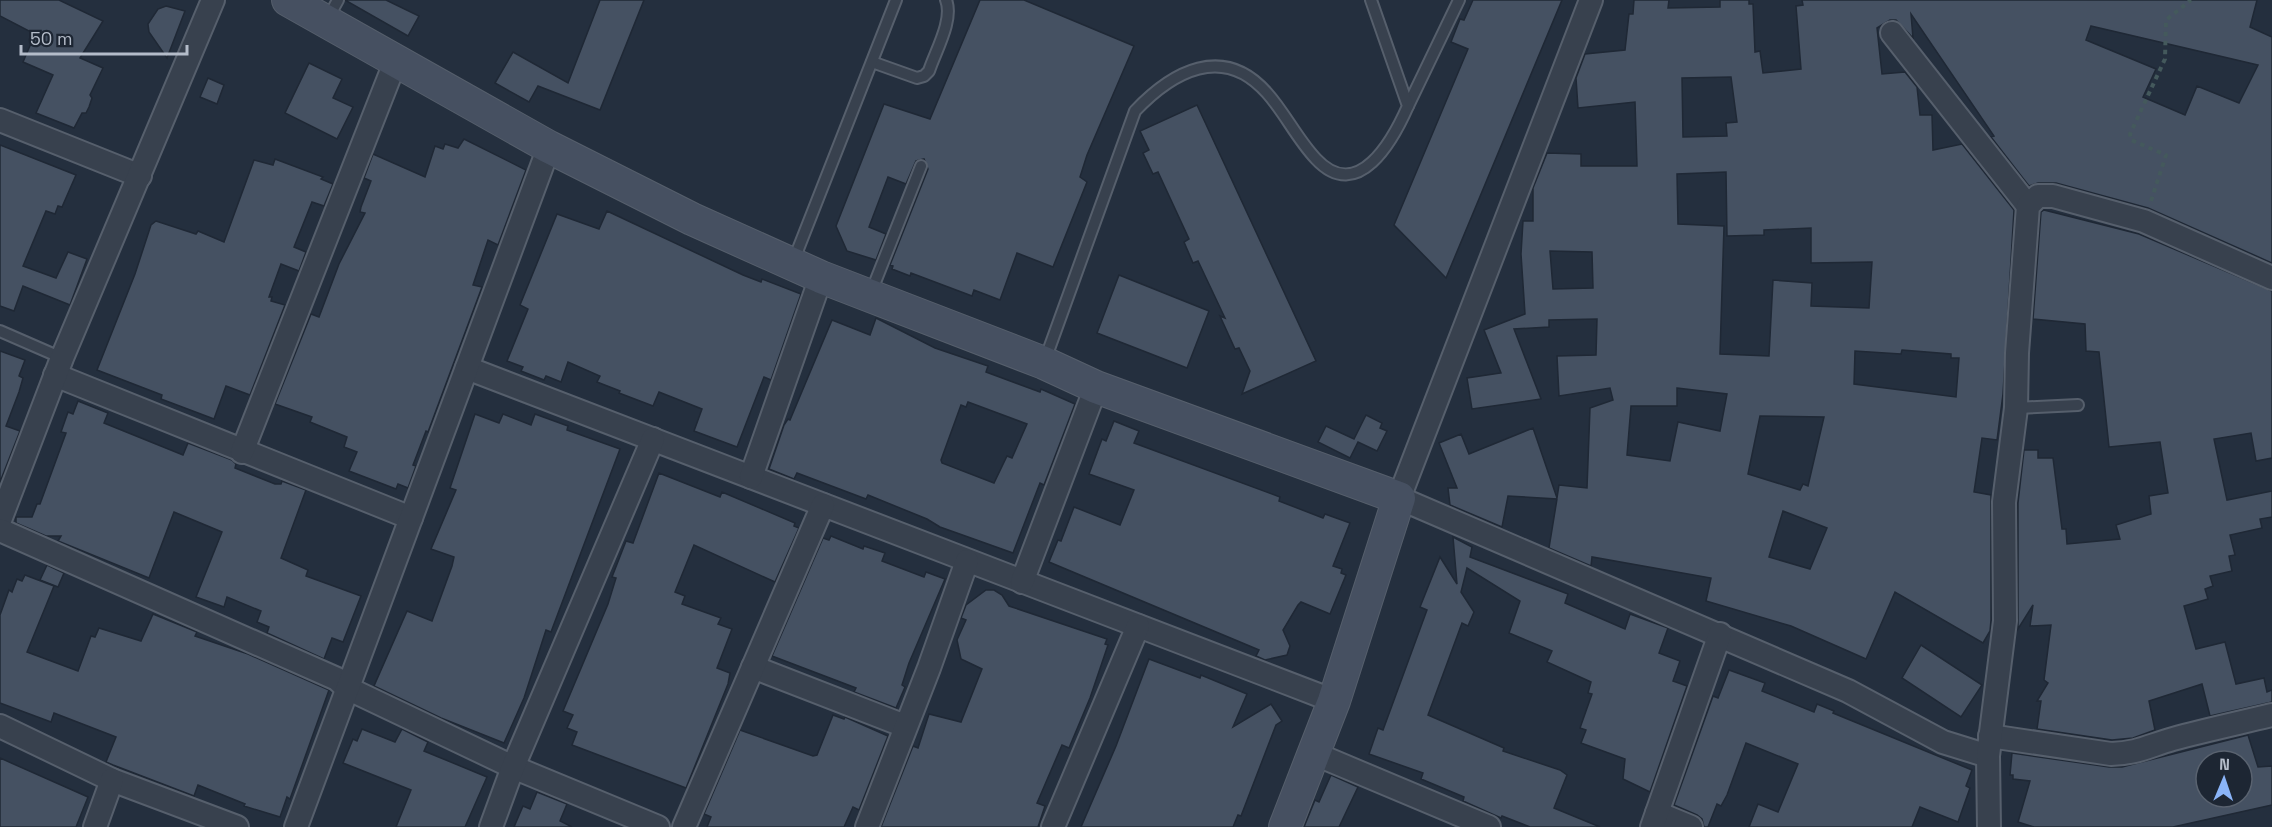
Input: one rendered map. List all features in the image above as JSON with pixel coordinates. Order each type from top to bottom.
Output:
[{"type":"street","points":[[0,520],[59,366],[213,0]]},
{"type":"street","points":[[1285,827],[1334,701],[1399,498],[1591,0]]},
{"type":"street","points":[[291,1],[332,11],[396,60],[549,147],[692,219],[793,262],[821,277],[1044,363],[1096,387],[1399,498],[1720,634],[1848,691],[1943,742],[2111,754],[2130,753],[2170,740],[2272,715]]},
{"type":"street","points":[[1892,33],[2028,206]]},
{"type":"street","points":[[242,452],[396,60]]},
{"type":"street","points":[[0,120],[140,176]]},
{"type":"street","points":[[296,827],[549,147]]},
{"type":"street","points":[[1989,827],[1989,746],[2005,621],[2004,502],[2016,408],[2017,353],[2028,206],[2038,196],[2053,196],[2144,221],[2272,278]]},
{"type":"street","points":[[751,477],[821,277]]},
{"type":"street","points":[[59,366],[242,452],[411,518]]},
{"type":"street","points":[[467,368],[1334,701]]},
{"type":"street","points":[[1022,582],[1096,387]]},
{"type":"street","points":[[491,827],[513,767],[653,439]]},
{"type":"street","points":[[684,827],[823,505]]},
{"type":"street","points":[[0,530],[337,679],[347,688],[513,767],[658,827]]},
{"type":"street","points":[[867,827],[929,668],[967,561]]},
{"type":"street","points":[[1053,827],[1138,626]]},
{"type":"street","points":[[1691,827],[1655,820],[1720,634]]},
{"type":"street","points":[[753,667],[905,726]]},
{"type":"street","points":[[0,726],[112,780],[237,827]]},
{"type":"street","points":[[1313,753],[1489,827]]},
{"type":"street","points":[[95,827],[112,780]]},
{"type":"lane","points":[[793,262],[896,0]]},
{"type":"lane","points":[[872,62],[917,78],[924,76],[929,71],[946,20],[948,7],[945,0]]},
{"type":"lane","points":[[1371,0],[1408,106]]},
{"type":"lane","points":[[1044,363],[1135,111],[1155,89],[1181,73],[1218,65],[1247,74],[1267,92],[1317,160],[1335,172],[1354,175],[1364,170],[1394,138],[1459,0]]},
{"type":"lane","points":[[870,295],[921,166]]},
{"type":"lane","points":[[0,331],[59,366]]},
{"type":"lane","points":[[2016,408],[2078,405]]},
{"type":"path","points":[[2144,221],[2166,157],[2164,152],[2131,140],[2130,134],[2165,59],[2166,20],[2191,0]]},
{"type":"building","points":[[0,0],[59,0],[103,21],[80,58],[103,68],[90,95],[92,98],[89,107],[86,113],[82,113],[74,128],[36,113],[53,75],[23,62],[35,34],[0,16]]},
{"type":"building","points":[[345,0],[386,0],[419,16],[408,36]]},
{"type":"building","points":[[600,0],[644,0],[600,110],[538,86],[529,102],[495,83],[513,52],[568,83]]},
{"type":"building","points":[[980,0],[1024,0],[1134,46],[1087,155],[1080,177],[1087,182],[1053,267],[1017,253],[1000,300],[974,290],[972,296],[911,273],[910,276],[892,269],[893,266],[890,265],[928,169],[924,159],[916,161],[906,184],[888,177],[869,227],[886,234],[876,260],[847,251],[836,226],[884,104],[930,119]]},
{"type":"building","points":[[1473,0],[1562,0],[1446,278],[1394,225],[1468,49],[1451,42],[1460,19],[1464,20]]},
{"type":"building","points":[[1634,0],[1669,0],[1668,8],[1720,7],[1720,0],[1749,0],[1749,4],[1753,4],[1755,52],[1760,51],[1763,73],[1801,69],[1796,6],[1803,5],[1802,0],[2257,0],[2250,27],[2272,37],[2272,263],[2148,208],[2056,183],[2038,183],[2029,186],[1991,137],[1994,136],[1911,14],[1913,38],[1896,20],[1890,20],[1877,28],[1882,74],[1905,72],[1917,87],[1920,115],[1932,115],[1933,150],[1962,144],[2014,210],[2003,394],[1997,440],[1982,438],[1974,492],[1991,495],[1991,620],[1990,631],[1983,643],[1895,592],[1866,659],[1791,626],[1706,601],[1711,578],[1592,557],[1591,566],[1549,548],[1557,499],[1508,496],[1502,527],[1450,505],[1448,488],[1457,488],[1439,443],[1461,434],[1469,454],[1533,428],[1557,498],[1559,485],[1587,488],[1590,408],[1613,400],[1610,388],[1559,396],[1557,356],[1596,355],[1597,319],[1549,320],[1549,327],[1514,329],[1541,399],[1472,409],[1467,378],[1501,373],[1484,330],[1525,314],[1521,254],[1523,221],[1533,221],[1533,188],[1547,153],[1581,154],[1581,166],[1637,166],[1635,102],[1578,108],[1576,78],[1585,54],[1625,50],[1629,14],[1633,14]],"holes":[[[2091,26],[2258,65],[2239,103],[2197,86],[2185,115],[2143,97],[2156,69],[2086,40]],[[1731,77],[1737,122],[1726,123],[1727,136],[1683,137],[1682,78]],[[1726,172],[1727,236],[1764,235],[1764,230],[1811,228],[1811,263],[1872,262],[1869,308],[1811,306],[1812,283],[1773,280],[1769,356],[1720,354],[1724,226],[1678,224],[1677,174]],[[1550,251],[1592,252],[1593,288],[1553,289]],[[1902,350],[1951,354],[1951,358],[1959,358],[1956,397],[1854,384],[1855,351],[1901,354]],[[1677,388],[1727,394],[1720,431],[1678,422],[1670,461],[1627,455],[1631,406],[1677,406]],[[1760,416],[1824,417],[1808,486],[1803,484],[1800,490],[1748,474]],[[1783,511],[1827,528],[1810,569],[1769,557]]]},
{"type":"building","points":[[166,6],[185,11],[167,58],[149,32],[148,24],[158,9]]},
{"type":"building","points":[[309,63],[342,79],[333,98],[353,107],[337,139],[285,113]]},
{"type":"building","points":[[208,78],[224,85],[217,104],[200,97]]},
{"type":"building","points":[[1197,105],[1316,361],[1242,394],[1250,371],[1239,348],[1235,349],[1220,316],[1225,318],[1198,261],[1193,263],[1184,242],[1189,239],[1158,172],[1153,174],[1143,153],[1149,150],[1140,131]]},
{"type":"building","points":[[464,139],[526,170],[498,245],[488,240],[473,285],[482,287],[428,432],[426,431],[413,465],[416,466],[408,488],[398,484],[396,489],[349,471],[357,452],[344,447],[347,437],[310,422],[312,417],[275,404],[311,314],[319,317],[339,264],[365,213],[360,212],[371,181],[364,178],[373,154],[425,177],[435,146],[443,149],[445,144],[458,148]]},
{"type":"building","points":[[0,145],[76,175],[62,207],[58,206],[55,214],[46,211],[23,266],[56,278],[68,252],[87,259],[70,305],[23,286],[14,311],[0,306]]},
{"type":"building","points":[[275,159],[323,177],[321,179],[333,184],[324,206],[312,202],[294,247],[306,252],[299,271],[281,264],[269,297],[272,297],[271,301],[285,305],[250,395],[226,386],[214,419],[161,399],[162,395],[97,370],[135,274],[151,225],[156,221],[196,234],[198,231],[224,242],[254,160],[273,165]]},
{"type":"building","points":[[2044,210],[2139,234],[2272,291],[2272,458],[2256,461],[2251,433],[2214,439],[2227,500],[2272,491],[2272,517],[2260,519],[2262,528],[2230,535],[2235,555],[2229,556],[2232,571],[2210,576],[2213,586],[2205,589],[2208,599],[2184,606],[2196,649],[2225,642],[2236,684],[2264,678],[2267,692],[2272,690],[2272,702],[2210,716],[2202,684],[2149,701],[2155,730],[2133,738],[2112,740],[2037,729],[2041,701],[2037,701],[2048,683],[2044,680],[2051,625],[2030,626],[2033,605],[2018,629],[2018,503],[2024,450],[2038,450],[2038,458],[2053,458],[2062,529],[2066,529],[2067,544],[2120,539],[2116,525],[2151,514],[2149,496],[2168,493],[2160,442],[2109,447],[2099,352],[2086,351],[2085,324],[2033,319],[2041,212]]},
{"type":"building","points":[[607,211],[743,275],[761,282],[762,279],[801,294],[771,380],[764,377],[737,447],[694,431],[702,409],[659,392],[653,406],[597,382],[600,376],[568,362],[561,382],[546,376],[544,380],[521,371],[523,367],[507,361],[528,309],[520,305],[557,214],[599,229]]},
{"type":"building","points":[[1119,275],[1209,311],[1187,368],[1097,333]]},
{"type":"building","points":[[876,318],[935,348],[988,366],[986,372],[1040,392],[1041,389],[1075,404],[1044,485],[1040,483],[1013,553],[940,527],[927,519],[868,495],[866,499],[797,473],[794,479],[769,469],[784,425],[788,419],[790,420],[832,320],[870,335]],"holes":[[[968,402],[1027,424],[1012,458],[1007,456],[994,483],[942,463],[941,460],[961,405],[966,407]]]},
{"type":"building","points":[[0,351],[25,360],[19,376],[23,378],[19,392],[6,426],[20,431],[0,482]]},
{"type":"building","points":[[78,401],[108,413],[104,423],[183,455],[188,443],[232,460],[236,464],[235,468],[275,484],[281,484],[282,481],[306,490],[281,558],[308,570],[306,576],[361,596],[343,642],[332,638],[324,659],[267,633],[269,627],[257,622],[261,611],[227,597],[224,607],[196,597],[222,532],[174,512],[149,578],[58,541],[61,536],[46,536],[16,523],[16,517],[32,517],[37,504],[40,504],[66,433],[61,432],[68,412],[73,414]]},
{"type":"building","points":[[475,414],[499,423],[503,414],[531,425],[535,414],[568,426],[567,430],[620,449],[551,632],[546,630],[524,698],[504,743],[441,718],[374,686],[407,611],[432,621],[454,557],[431,549],[456,490],[450,488]]},
{"type":"building","points":[[1366,415],[1382,423],[1380,428],[1387,431],[1377,451],[1358,442],[1350,458],[1318,442],[1326,426],[1354,439]]},
{"type":"building","points":[[1114,421],[1139,431],[1134,443],[1280,497],[1279,501],[1323,518],[1325,514],[1350,523],[1333,566],[1342,569],[1341,573],[1346,575],[1330,614],[1301,602],[1283,630],[1290,646],[1287,655],[1265,660],[1256,656],[1259,650],[1049,562],[1058,540],[1061,541],[1074,507],[1120,525],[1134,490],[1089,474],[1102,439],[1106,441]]},
{"type":"building","points":[[659,473],[720,497],[722,492],[795,523],[794,526],[799,528],[775,582],[694,545],[675,592],[685,596],[682,604],[721,618],[718,624],[732,629],[717,668],[730,673],[728,684],[686,788],[572,745],[577,732],[567,728],[573,715],[563,711],[608,604],[616,578],[612,577],[626,541],[633,543]]},
{"type":"building","points":[[831,536],[863,549],[864,546],[885,553],[882,561],[924,577],[926,572],[945,579],[909,663],[902,685],[905,687],[896,708],[854,692],[856,688],[772,656],[823,538],[829,540]]},
{"type":"building","points":[[1453,537],[1472,547],[1470,557],[1568,594],[1565,603],[1625,629],[1630,614],[1668,628],[1659,653],[1680,661],[1673,681],[1687,686],[1650,792],[1623,779],[1625,759],[1581,743],[1586,730],[1580,728],[1592,694],[1588,693],[1591,682],[1547,662],[1552,651],[1509,633],[1520,601],[1467,568],[1461,592],[1474,612],[1468,626],[1462,623],[1428,715],[1504,748],[1503,751],[1560,770],[1567,775],[1554,808],[1600,827],[1530,827],[1502,816],[1501,818],[1463,801],[1464,797],[1421,779],[1423,773],[1369,754],[1378,728],[1383,730],[1427,610],[1420,607],[1440,557],[1457,584]]},
{"type":"building","points":[[47,565],[64,573],[58,587],[40,580]]},
{"type":"building","points":[[25,575],[54,586],[27,652],[78,671],[91,636],[95,637],[99,628],[141,641],[153,614],[197,632],[195,636],[248,654],[329,690],[290,799],[287,797],[280,817],[244,806],[245,804],[198,785],[194,796],[113,765],[106,762],[116,737],[54,713],[51,722],[0,703],[0,615],[9,590],[12,592],[17,579],[22,581]]},
{"type":"building","points":[[986,590],[994,590],[1002,595],[1009,606],[1107,639],[1105,644],[1108,645],[1090,698],[1069,748],[1062,745],[1037,803],[1045,806],[1038,827],[881,827],[913,746],[918,748],[929,714],[961,722],[982,669],[961,659],[957,640],[966,620],[961,618],[966,605]]},
{"type":"building","points":[[1921,645],[1982,685],[1961,717],[1902,678]]},
{"type":"building","points":[[1149,659],[1200,678],[1201,675],[1247,694],[1233,727],[1271,704],[1282,721],[1276,725],[1241,816],[1238,815],[1233,827],[1081,827],[1116,746]]},
{"type":"building","points":[[1729,670],[1765,683],[1762,691],[1814,712],[1817,704],[1834,711],[1833,713],[1972,770],[1966,786],[1970,788],[1958,822],[1920,807],[1912,827],[1749,827],[1758,804],[1778,812],[1798,764],[1746,743],[1727,795],[1721,806],[1717,804],[1708,827],[1704,827],[1702,819],[1697,815],[1674,805],[1713,696],[1718,698]]},
{"type":"building","points":[[833,715],[844,719],[845,717],[888,736],[859,810],[853,807],[844,827],[707,827],[711,817],[704,814],[740,730],[813,756],[817,755]]},
{"type":"building","points":[[362,729],[395,742],[402,729],[428,742],[424,751],[487,777],[465,827],[396,827],[411,790],[343,763],[353,739],[357,741]]},
{"type":"building","points":[[2248,735],[2252,749],[2194,749],[2194,809],[2254,809],[2173,827],[2034,827],[2018,822],[2030,781],[2013,779],[2013,775],[2010,775],[2012,753],[2122,767]]},
{"type":"building","points":[[2254,754],[2258,767],[2272,766],[2272,805],[2254,809]]},
{"type":"building","points":[[0,758],[88,797],[76,827],[0,827]]},
{"type":"building","points":[[1331,775],[1358,787],[1339,827],[1304,827],[1315,800],[1319,802]]},
{"type":"building","points":[[537,792],[567,804],[560,821],[572,827],[514,827],[523,806],[530,809]]}]
